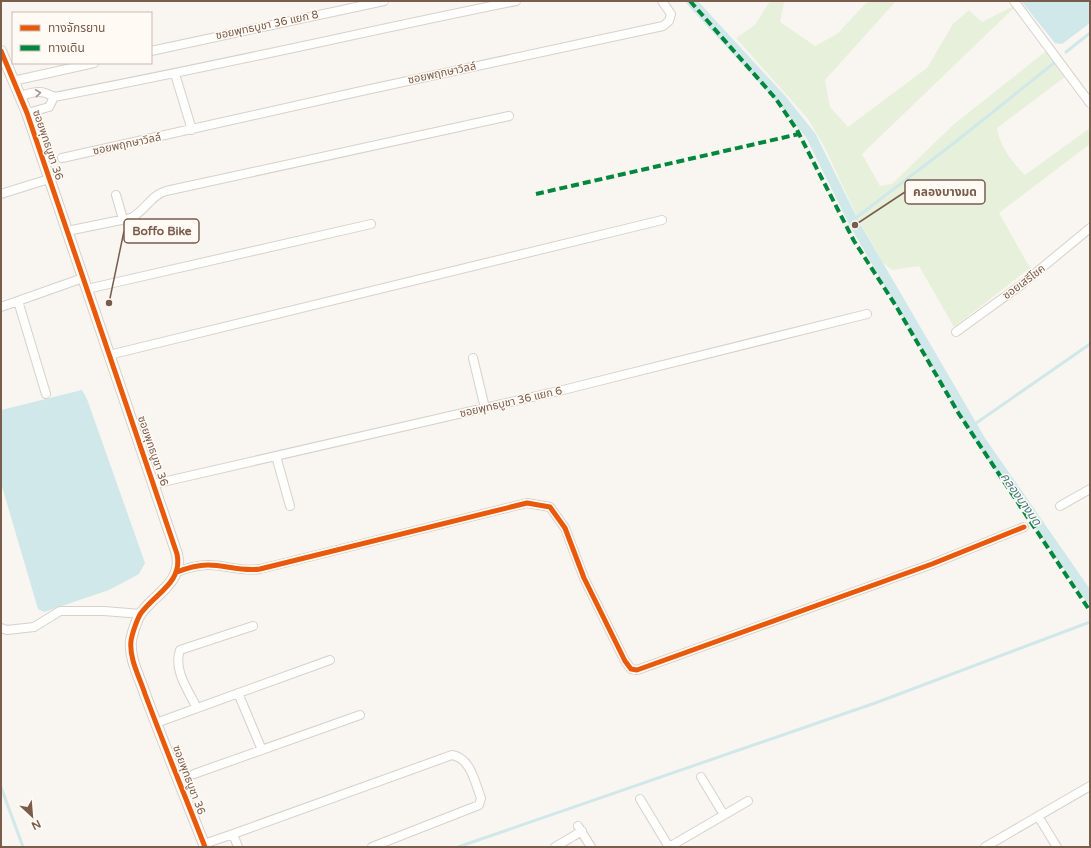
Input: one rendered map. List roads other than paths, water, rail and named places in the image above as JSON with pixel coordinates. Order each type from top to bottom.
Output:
[{"type":"street","name":"ซอยพุทธบูชา 36 แยก 8","points":[[152,50],[384,1]]},
{"type":"street","points":[[20,96],[35,92],[45,92],[54,97],[176,74],[340,37],[516,1]]},
{"type":"street","name":"ซอยพฤกษาวิลล์","points":[[62,158],[366,90],[663,26],[669,21],[671,14],[662,1]]},
{"type":"street","points":[[1014,1],[1090,103]]},
{"type":"street","name":"ซอยพุทธบูชา 36","points":[[1,51],[27,113],[177,554],[179,562],[177,572],[168,585],[140,614],[131,641],[131,654],[204,846]]},
{"type":"street","points":[[13,81],[90,64]]},
{"type":"street","points":[[176,74],[192,130]]},
{"type":"street","points":[[27,113],[49,107],[54,97]]},
{"type":"street","points":[[67,231],[123,220],[139,213],[156,195],[166,191],[509,116]]},
{"type":"street","points":[[1,194],[49,179]]},
{"type":"street","points":[[116,195],[123,220]]},
{"type":"street","points":[[109,355],[662,220]]},
{"type":"street","points":[[87,289],[372,224]]},
{"type":"street","name":"ซอยเสรีโชค","points":[[956,332],[1021,285],[1090,228]]},
{"type":"street","points":[[1,307],[83,278]]},
{"type":"street","points":[[18,301],[46,394]]},
{"type":"street","name":"ซอยพุทธบูชา 36 แยก 6","points":[[154,484],[486,408],[867,314]]},
{"type":"street","points":[[473,358],[486,408]]},
{"type":"street","points":[[276,456],[290,506]]},
{"type":"street","points":[[1060,506],[1090,489]]},
{"type":"street","points":[[177,572],[193,566],[208,565],[242,570],[260,569],[527,503],[538,504],[550,508],[565,528],[584,578],[625,661],[630,669],[637,670],[932,564],[1024,527]]},
{"type":"street","points":[[1,628],[7,630],[34,627],[60,611],[104,611],[140,614]]},
{"type":"street","points":[[197,708],[180,673],[176,660],[180,650],[253,626]]},
{"type":"street","points":[[156,723],[330,660]]},
{"type":"street","points":[[238,693],[262,750]]},
{"type":"street","points":[[194,774],[360,715]]},
{"type":"street","points":[[204,846],[233,834],[452,755],[459,756],[466,762],[481,798],[479,805],[372,847]]},
{"type":"street","points":[[701,777],[724,815]]},
{"type":"street","points":[[985,847],[1090,786]]},
{"type":"street","points":[[640,799],[669,847],[748,801]]},
{"type":"street","points":[[1038,816],[1057,847]]},
{"type":"street","points":[[555,847],[580,829],[591,847]]},
{"type":"street","points":[[233,834],[238,847]]},
{"type":"water","points":[[1021,1],[1090,1],[1090,23],[1062,44],[1055,43]]},
{"type":"water","points":[[82,390],[87,399],[145,563],[139,574],[109,590],[44,612],[38,609],[1,483],[1,410]]},
{"type":"waterway","name":"คลองบางมด","points":[[691,1],[783,101],[811,136],[855,225],[981,441],[1090,598]]},
{"type":"waterway","points":[[1066,52],[1090,33]]},
{"type":"waterway","points":[[853,220],[954,143],[1054,63]]},
{"type":"waterway","points":[[972,426],[1090,344]]},
{"type":"waterway","points":[[458,847],[878,702],[1090,622]]},
{"type":"waterway","points":[[1,787],[23,847]]},
{"type":"place","name":"คลองบางมด","points":[[855,225]]},
{"type":"place","name":"Boffo Bike","points":[[109,303]]}]
